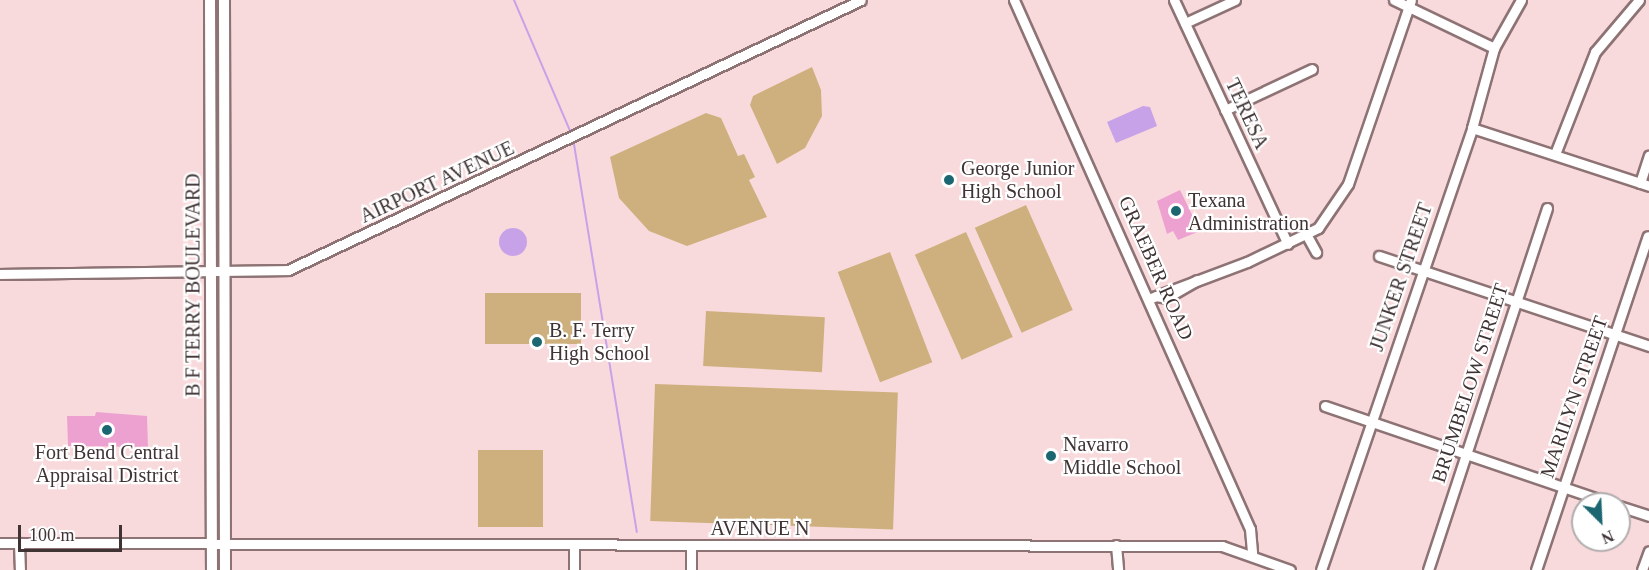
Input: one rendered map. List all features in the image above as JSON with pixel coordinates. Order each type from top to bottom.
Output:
[{"type":"main road","name":"B F TERRY BOULEVARD","points":[[210,0],[212,570]]},
{"type":"main road","name":"B F TERRY BOULEVARD","points":[[224,0],[225,570]]},
{"type":"street","name":"AIRPORT AVENUE","points":[[0,274],[277,272],[306,264],[861,0]]},
{"type":"street","name":"GRAEBER ROAD","points":[[1014,0],[1153,297],[1250,529],[1252,555]]},
{"type":"street","name":"TERESA","points":[[1174,0],[1288,244]]},
{"type":"street","points":[[1185,23],[1235,0]]},
{"type":"street","points":[[1394,0],[1408,4],[1494,48]]},
{"type":"street","name":"JUNKER STREET","points":[[1321,570],[1472,128],[1494,48],[1521,0]]},
{"type":"street","points":[[1555,154],[1595,52],[1639,0]]},
{"type":"street","points":[[1153,297],[1166,298],[1197,280],[1288,244],[1306,234],[1336,207],[1348,184],[1408,4]]},
{"type":"street","points":[[1226,110],[1312,69]]},
{"type":"street","points":[[1472,128],[1644,185],[1649,155]]},
{"type":"street","name":"BRUMBELOW STREET","points":[[1428,570],[1548,208]]},
{"type":"street","points":[[1306,234],[1316,252]]},
{"type":"street","name":"MARILYN STREET","points":[[1536,570],[1648,236]]},
{"type":"street","points":[[1379,256],[1649,346]]},
{"type":"street","points":[[1325,406],[1577,492]]},
{"type":"street","points":[[1631,510],[1649,516]]},
{"type":"street","name":"AVENUE N","points":[[0,543],[1222,546],[1290,570]]},
{"type":"street","points":[[20,543],[20,570]]},
{"type":"street","points":[[574,545],[574,570]]},
{"type":"street","points":[[1116,545],[1118,570]]},
{"type":"street","points":[[691,546],[692,570]]},
{"type":"street","points":[[1642,570],[1649,551]]},
{"type":"shaded area","points":[[812,67],[821,90],[822,116],[805,148],[777,164],[750,105],[753,96]]},
{"type":"shaded area","points":[[1143,106],[1150,107],[1157,126],[1116,143],[1107,122]]},
{"type":"shaded area","points":[[706,113],[721,118],[738,156],[744,154],[755,177],[749,180],[767,217],[687,246],[649,231],[619,198],[610,157]]},
{"type":"shaded area","points":[[1026,205],[1073,310],[1022,333],[975,228]]},
{"type":"shaded area","points":[[513,228],[523,232],[527,242],[523,252],[513,256],[503,252],[499,242],[503,232]]},
{"type":"shaded area","points":[[966,232],[1013,337],[962,360],[915,255]]},
{"type":"shaded area","points":[[890,252],[932,362],[880,382],[838,272]]},
{"type":"shaded area","points":[[485,293],[581,293],[581,344],[485,344]]},
{"type":"shaded area","points":[[706,311],[825,317],[822,372],[703,366]]},
{"type":"shaded area","points":[[655,384],[898,392],[893,529],[650,521]]},
{"type":"shaded area","points":[[478,450],[543,450],[543,527],[478,527]]},
{"type":"building","name":"Texana Administration","points":[[1180,190],[1200,231],[1178,240],[1173,231],[1167,234],[1157,201]]},
{"type":"building","name":"Fort Bend Central Appraisal District","points":[[96,412],[147,416],[148,447],[68,446],[67,416],[95,416]]},
{"type":"waterway","points":[[514,0],[571,133]]},
{"type":"waterway","points":[[573,138],[637,532]]},
{"type":"place","name":"George Junior High School","points":[[949,180]]},
{"type":"place","name":"Texana Administration","points":[[1176,211]]},
{"type":"place","name":"B. F. Terry High School","points":[[537,342]]},
{"type":"place","name":"Fort Bend Central Appraisal District","points":[[107,430]]},
{"type":"place","name":"Navarro Middle School","points":[[1051,456]]}]
